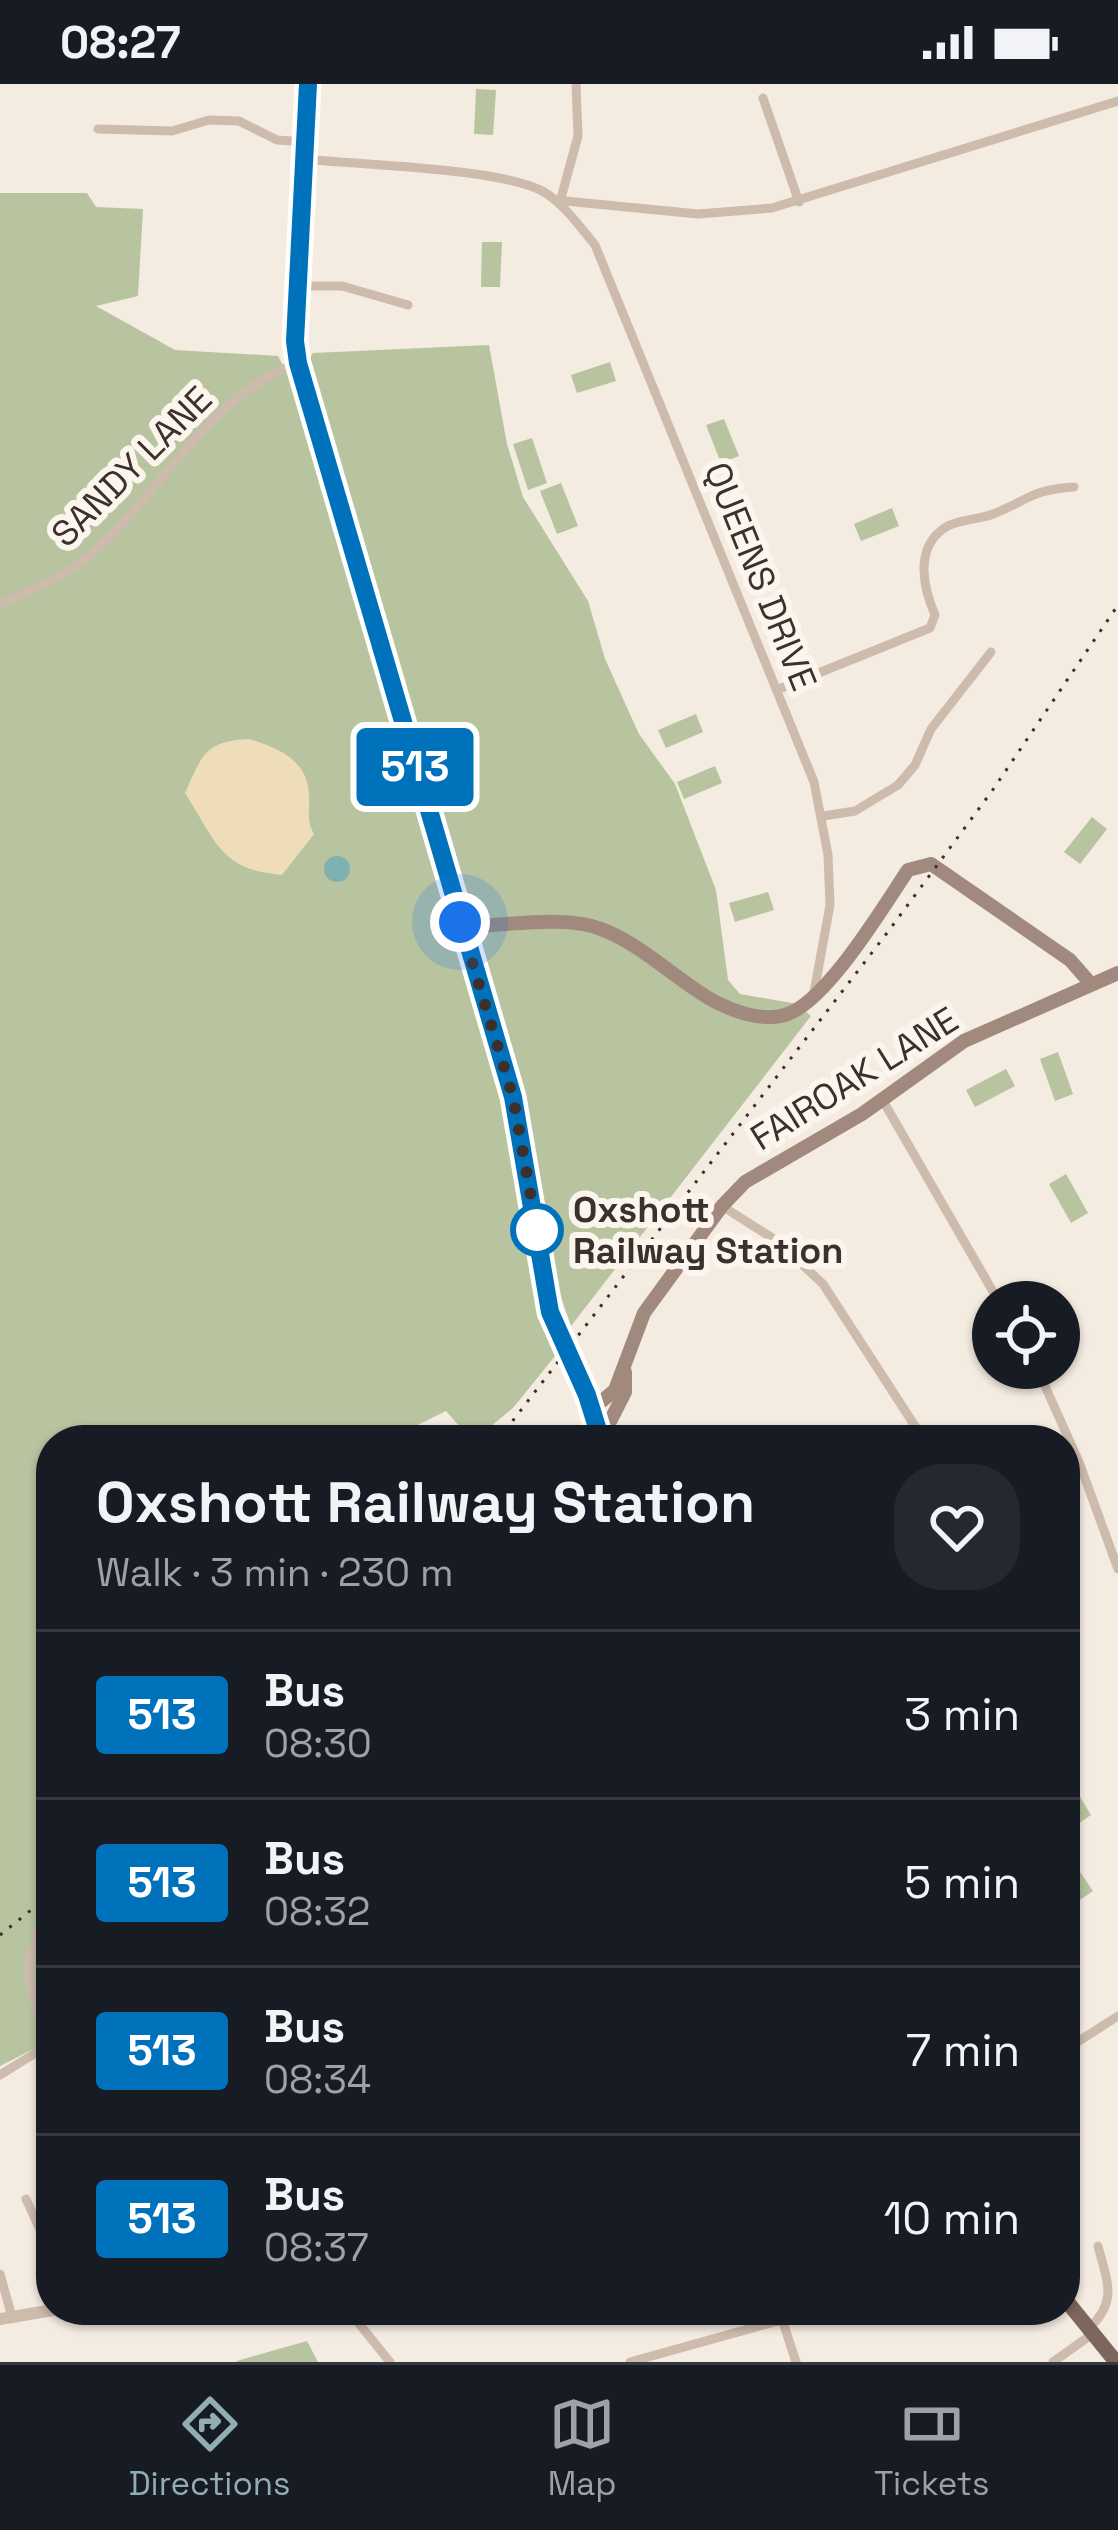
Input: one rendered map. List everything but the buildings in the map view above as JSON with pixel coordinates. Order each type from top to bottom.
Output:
[{"type":"main road","points":[[308,84],[298,363],[513,1097],[552,1317],[597,1425]]},
{"type":"main road","points":[[461,927],[586,924],[612,934],[712,1001],[773,1017],[789,1014],[813,999],[908,870],[932,864],[1070,960],[1091,984]]},
{"type":"main road","name":"FAIROAK LANE","points":[[591,1405],[608,1397],[644,1313],[745,1182],[882,1099],[964,1041],[1091,984],[1117,978]]},
{"type":"main road","points":[[608,1425],[625,1392],[624,1367]]},
{"type":"main road","points":[[1080,2317],[1116,2362]]},
{"type":"street","points":[[558,199],[578,136],[576,84]]},
{"type":"street","points":[[764,98],[799,202]]},
{"type":"street","points":[[98,129],[172,130],[209,119],[239,121],[304,150],[499,179],[534,187],[558,199],[736,214],[799,202],[1118,101]]},
{"type":"street","name":"QUEENS DRIVE","points":[[558,199],[603,260],[779,689],[823,816],[830,905],[813,999]]},
{"type":"street","points":[[298,286],[342,286],[408,305]]},
{"type":"street","name":"SANDY LANE","points":[[0,604],[88,557],[228,404],[265,378],[298,363]]},
{"type":"street","points":[[779,689],[930,628],[935,615],[926,592],[924,561],[928,547],[949,525],[998,512],[1043,489],[1074,487]]},
{"type":"street","points":[[823,816],[855,811],[898,785],[915,765],[931,729],[991,652]]},
{"type":"street","points":[[882,1099],[987,1281]]},
{"type":"street","points":[[722,1206],[777,1241],[823,1284],[914,1425]]},
{"type":"street","points":[[1046,1389],[1062,1425]]},
{"type":"street","points":[[1080,1465],[1118,1569]]},
{"type":"street","points":[[36,1941],[32,1952],[36,2007]]},
{"type":"street","points":[[1080,2040],[1118,2016]]},
{"type":"street","points":[[0,2074],[36,2053]]},
{"type":"street","points":[[26,2199],[36,2221]]},
{"type":"street","points":[[1053,2362],[1092,2330],[1112,2298],[1098,2246]]},
{"type":"street","points":[[0,2274],[6,2318],[36,2313]]},
{"type":"street","points":[[360,2325],[389,2362]]},
{"type":"street","points":[[630,2362],[761,2325]]},
{"type":"street","points":[[784,2325],[796,2362]]},
{"type":"green space","points":[[476,89],[496,90],[493,135],[474,134]]},
{"type":"green space","points":[[0,193],[87,193],[96,207],[143,209],[138,296],[96,306],[175,350],[278,356],[296,391],[503,1099],[555,1356],[513,1408],[492,1425],[458,1425],[446,1411],[418,1425],[36,1425],[36,2048],[0,2066]]},
{"type":"green space","points":[[482,242],[502,242],[500,287],[481,287]]},
{"type":"green space","points":[[489,345],[507,444],[523,497],[588,601],[605,659],[639,734],[675,784],[716,890],[728,980],[740,994],[797,1004],[811,1016],[571,1326],[559,1291],[524,1098],[307,362],[313,353]]},
{"type":"green space","points":[[610,362],[616,381],[577,393],[571,375]]},
{"type":"green space","points":[[724,419],[739,456],[721,463],[706,425]]},
{"type":"green space","points":[[532,438],[547,483],[528,490],[513,444]]},
{"type":"green space","points":[[561,483],[578,526],[557,534],[540,491]]},
{"type":"green space","points":[[892,508],[899,526],[861,541],[854,524]]},
{"type":"green space","points":[[696,714],[703,732],[666,748],[658,730]]},
{"type":"green space","points":[[715,766],[722,783],[684,799],[677,782]]},
{"type":"green space","points":[[1092,817],[1107,829],[1080,864],[1064,852]]},
{"type":"green space","points":[[768,892],[774,910],[735,922],[729,903]]},
{"type":"green space","points":[[1058,1052],[1073,1094],[1055,1101],[1040,1059]]},
{"type":"green space","points":[[1006,1069],[1015,1086],[975,1107],[966,1090]]},
{"type":"green space","points":[[1066,1174],[1088,1213],[1071,1223],[1049,1184]]},
{"type":"green space","points":[[1080,1797],[1091,1815],[1080,1823]]},
{"type":"green space","points":[[1080,1872],[1093,1891],[1080,1900]]},
{"type":"green space","points":[[307,2341],[318,2362],[235,2362],[240,2360]]},
{"type":"sand","points":[[249,739],[290,757],[307,783],[314,834],[282,875],[232,860],[185,793],[213,747]]},
{"type":"water","points":[[337,856],[350,869],[337,882],[324,869]]},
{"type":"railway","points":[[510,1425],[887,933],[992,791],[1118,605]]},
{"type":"railway","points":[[0,1935],[36,1906]]},
{"type":"bus line","name":"513","points":[[308,84],[295,341],[298,363],[513,1097],[550,1312],[597,1425]]},
{"type":"place","name":"Oxshott Railway Station","points":[[537,1230]]},
{"type":"route","points":[[460,922],[513,1097],[538,1236],[537,1230]]}]
